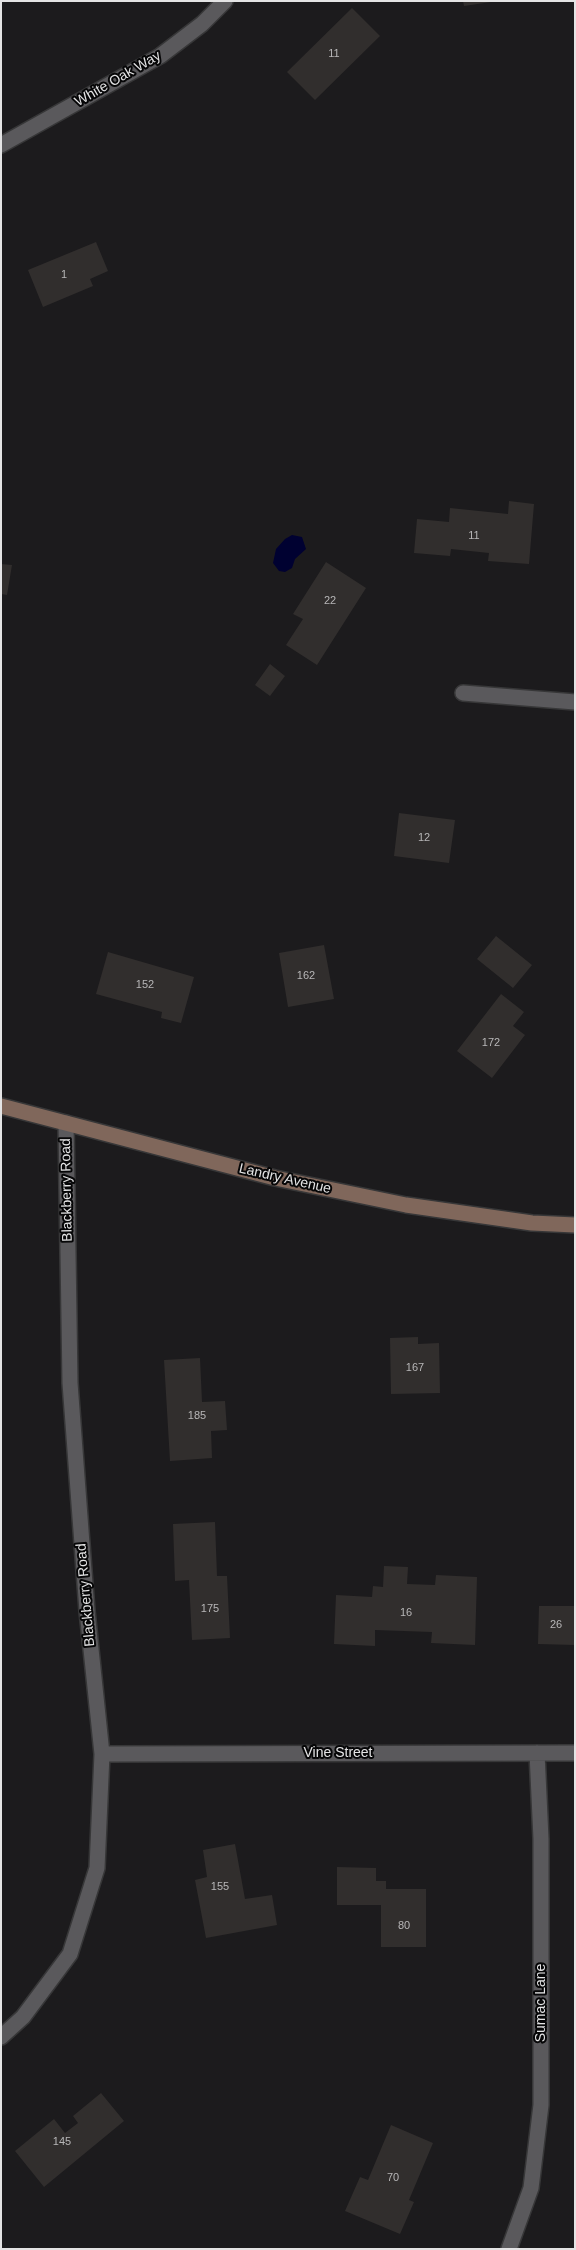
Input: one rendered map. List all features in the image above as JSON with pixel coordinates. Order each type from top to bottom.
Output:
[{"type":"street","name":"White Oak Way","points":[[1,145],[160,56],[202,24],[225,1]]},
{"type":"street","points":[[463,693],[575,702]]},
{"type":"street","name":"Landry Avenue","points":[[1,1106],[275,1178],[396,1203],[532,1223],[575,1226]]},
{"type":"street","name":"Blackberry Road","points":[[1,2037],[23,2017],[70,1954],[97,1868],[102,1754],[87,1611],[70,1384],[66,1123]]},
{"type":"street","name":"Sumac Lane","points":[[508,2249],[531,2188],[541,2105],[541,1839],[537,1753]]},
{"type":"street","name":"Vine Street","points":[[102,1754],[575,1753]]},
{"type":"shaded area","points":[[292,535],[302,537],[306,549],[295,559],[292,568],[285,572],[279,571],[273,563],[276,549],[285,539]]},
{"type":"building","points":[[463,1],[491,1],[491,2],[464,6]]},
{"type":"building","points":[[352,8],[380,36],[315,100],[287,72]]},
{"type":"building","points":[[96,242],[108,271],[90,279],[93,286],[43,307],[28,270]]},
{"type":"building","points":[[509,501],[534,504],[529,564],[488,561],[489,553],[451,549],[450,556],[414,553],[417,519],[449,522],[450,508],[508,514]]},
{"type":"building","points":[[326,562],[366,588],[317,665],[286,645],[303,619],[293,614]]},
{"type":"building","points":[[1,564],[12,565],[7,595],[1,594]]},
{"type":"building","points":[[270,664],[285,676],[270,696],[255,685]]},
{"type":"building","points":[[399,813],[455,820],[449,863],[394,856]]},
{"type":"building","points":[[496,936],[532,965],[513,988],[477,959]]},
{"type":"building","points":[[324,945],[334,999],[288,1007],[279,953]]},
{"type":"building","points":[[108,952],[194,977],[181,1023],[161,1018],[162,1012],[96,994]]},
{"type":"building","points":[[501,994],[524,1012],[513,1026],[525,1035],[492,1078],[457,1051]]},
{"type":"building","points":[[418,1337],[418,1344],[439,1343],[440,1393],[391,1394],[390,1338]]},
{"type":"building","points":[[200,1358],[202,1402],[225,1401],[227,1430],[211,1431],[212,1458],[170,1461],[164,1360]]},
{"type":"building","points":[[215,1522],[217,1576],[227,1576],[230,1638],[192,1640],[189,1580],[175,1581],[173,1524]]},
{"type":"building","points":[[384,1566],[408,1567],[407,1584],[435,1585],[436,1575],[477,1577],[475,1645],[431,1643],[432,1632],[375,1630],[375,1646],[334,1644],[336,1595],[372,1597],[373,1586],[383,1587]]},
{"type":"building","points":[[539,1606],[575,1606],[575,1645],[538,1644]]},
{"type":"building","points":[[235,1844],[245,1899],[272,1895],[277,1925],[206,1938],[195,1880],[207,1877],[203,1850]]},
{"type":"building","points":[[337,1867],[376,1868],[376,1881],[386,1881],[386,1889],[426,1889],[426,1947],[381,1947],[381,1905],[337,1905]]},
{"type":"building","points":[[101,2093],[124,2121],[44,2187],[15,2151],[54,2119],[65,2133],[78,2123],[73,2116]]},
{"type":"building","points":[[391,2125],[433,2143],[409,2200],[414,2202],[400,2234],[345,2211],[360,2177],[368,2180]]}]
